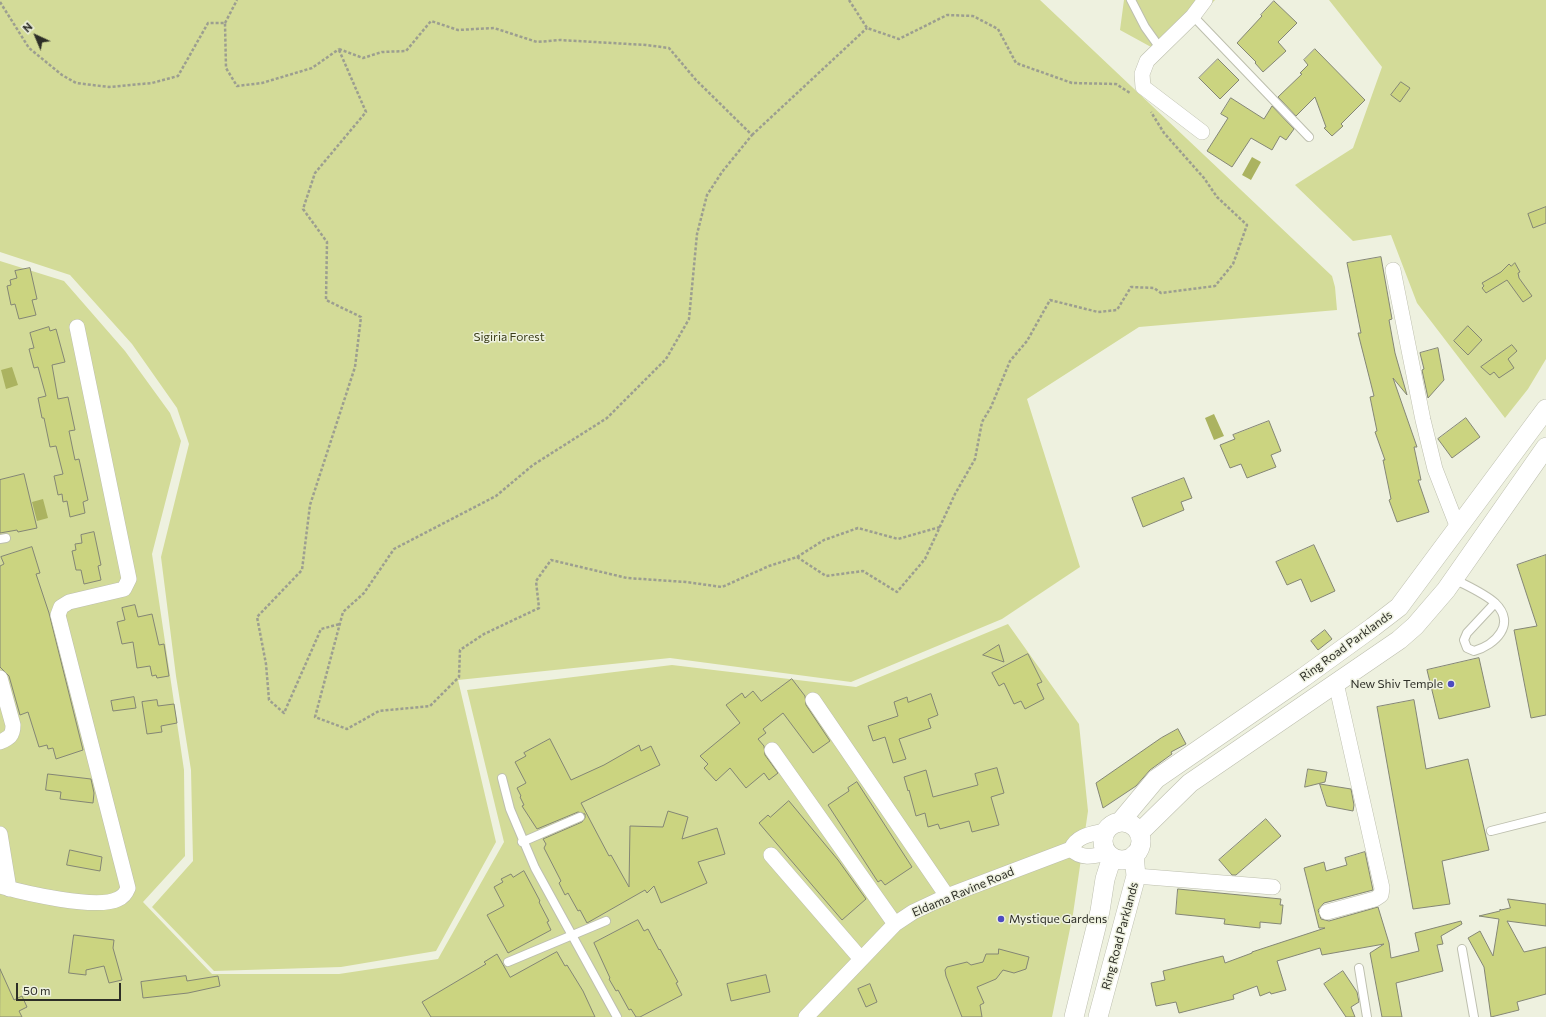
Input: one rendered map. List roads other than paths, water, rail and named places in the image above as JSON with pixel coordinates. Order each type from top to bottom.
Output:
[{"type":"street","points":[[1202,132],[1143,87],[1142,74],[1147,61],[1193,16],[1205,0]]},
{"type":"street","points":[[1393,270],[1422,420],[1435,469],[1458,528]]},
{"type":"street","points":[[0,834],[5,887],[65,900],[96,902],[118,899],[128,888],[58,615],[61,607],[69,602],[124,589],[128,579],[77,327]]},
{"type":"street","name":"Ring Road Parklands","points":[[1112,827],[1156,779],[1304,677],[1373,627],[1399,606],[1546,409]]},
{"type":"street","name":"Ring Road Parklands","points":[[1139,833],[1190,783],[1399,640],[1430,610],[1546,447]]},
{"type":"street","points":[[1304,677],[1317,696]]},
{"type":"street","points":[[0,678],[13,725],[13,732],[10,737],[0,742]]},
{"type":"street","points":[[1327,912],[1375,899],[1381,895],[1382,888],[1336,682]]},
{"type":"street","points":[[813,700],[947,896]]},
{"type":"street","points":[[772,750],[895,924]]},
{"type":"street","points":[[1131,824],[1139,833],[1140,845],[1134,855],[1124,860],[1110,855],[1086,857],[1076,854],[1071,849],[1073,844],[1082,837],[1112,827],[1131,824]]},
{"type":"street","points":[[1110,855],[1103,843],[1112,827]]},
{"type":"street","name":"Eldama Ravine Road","points":[[806,1017],[895,924],[913,912],[947,896],[1071,849]]},
{"type":"street","points":[[771,855],[861,959]]},
{"type":"street","name":"Ring Road Parklands","points":[[1074,1017],[1100,911],[1110,855]]},
{"type":"street","name":"Ring Road Parklands","points":[[1098,1017],[1136,876],[1134,855]]},
{"type":"street","points":[[1136,876],[1273,887]]},
{"type":"lane","points":[[1131,0],[1145,27],[1160,48]]},
{"type":"lane","points":[[1193,16],[1309,137]]},
{"type":"lane","points":[[1453,579],[1495,603],[1502,614],[1502,631],[1497,639],[1484,648],[1474,651],[1467,648],[1464,640],[1467,633],[1495,603]]},
{"type":"lane","points":[[502,778],[510,809],[522,842],[617,1017]]},
{"type":"lane","points":[[522,842],[580,817]]},
{"type":"lane","points":[[1491,831],[1546,817]]},
{"type":"lane","points":[[508,962],[606,921]]},
{"type":"lane","points":[[1462,949],[1474,1017]]},
{"type":"lane","points":[[1358,968],[1367,1017]]},
{"type":"place","name":"New Shiv Temple","points":[[1451,684]]},
{"type":"place","name":"Mystique Gardens","points":[[1001,919]]},
{"type":"park label","name":"Sigiria Forest","points":[[509,337]]}]
